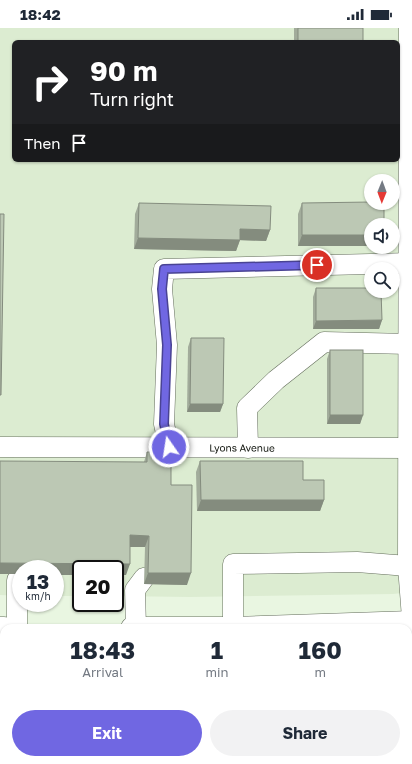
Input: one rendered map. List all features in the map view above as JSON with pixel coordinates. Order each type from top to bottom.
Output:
[{"type":"main road","points":[[352,624],[412,622]]},
{"type":"street","points":[[409,28],[410,448],[408,566],[412,618]]},
{"type":"street","points":[[169,447],[164,424],[167,345],[162,289],[164,269],[410,263]]},
{"type":"street","points":[[248,448],[248,408],[276,380],[324,342],[409,344]]},
{"type":"street","name":"Lyons Avenue","points":[[0,447],[134,457],[169,447],[410,448]]},
{"type":"street","points":[[233,624],[233,564],[356,562],[408,566]]},
{"type":"street","points":[[136,624],[135,590],[144,578]]},
{"type":"street","points":[[17,612],[17,624]]},
{"type":"shaded area","points":[[0,28],[412,28],[412,592],[393,594],[190,597],[124,596],[124,560],[72,560],[72,596],[64,596],[64,560],[12,560],[12,596],[0,595]]},
{"type":"building","points":[[298,28],[363,28],[363,40],[298,40]]},
{"type":"building","points":[[364,202],[364,210],[384,210],[384,218],[364,218],[364,235],[302,235],[302,203]]},
{"type":"building","points":[[139,203],[271,206],[270,230],[240,229],[240,240],[138,238]]},
{"type":"building","points":[[0,214],[4,214],[1,395],[0,395]]},
{"type":"building","points":[[316,288],[364,288],[364,298],[381,298],[382,320],[316,321]]},
{"type":"building","points":[[191,338],[224,338],[223,404],[190,404]]},
{"type":"building","points":[[330,350],[363,350],[363,415],[330,415]]},
{"type":"building","points":[[147,452],[171,452],[171,485],[192,485],[191,573],[148,573],[149,536],[130,535],[130,564],[124,564],[124,560],[72,560],[72,564],[64,563],[64,560],[12,560],[12,563],[0,563],[0,461],[147,462]]},
{"type":"building","points":[[200,461],[303,461],[303,480],[324,480],[324,500],[201,500]]},
{"type":"route","points":[[169,447],[164,424],[167,345],[162,289],[164,269],[317,265]]}]
